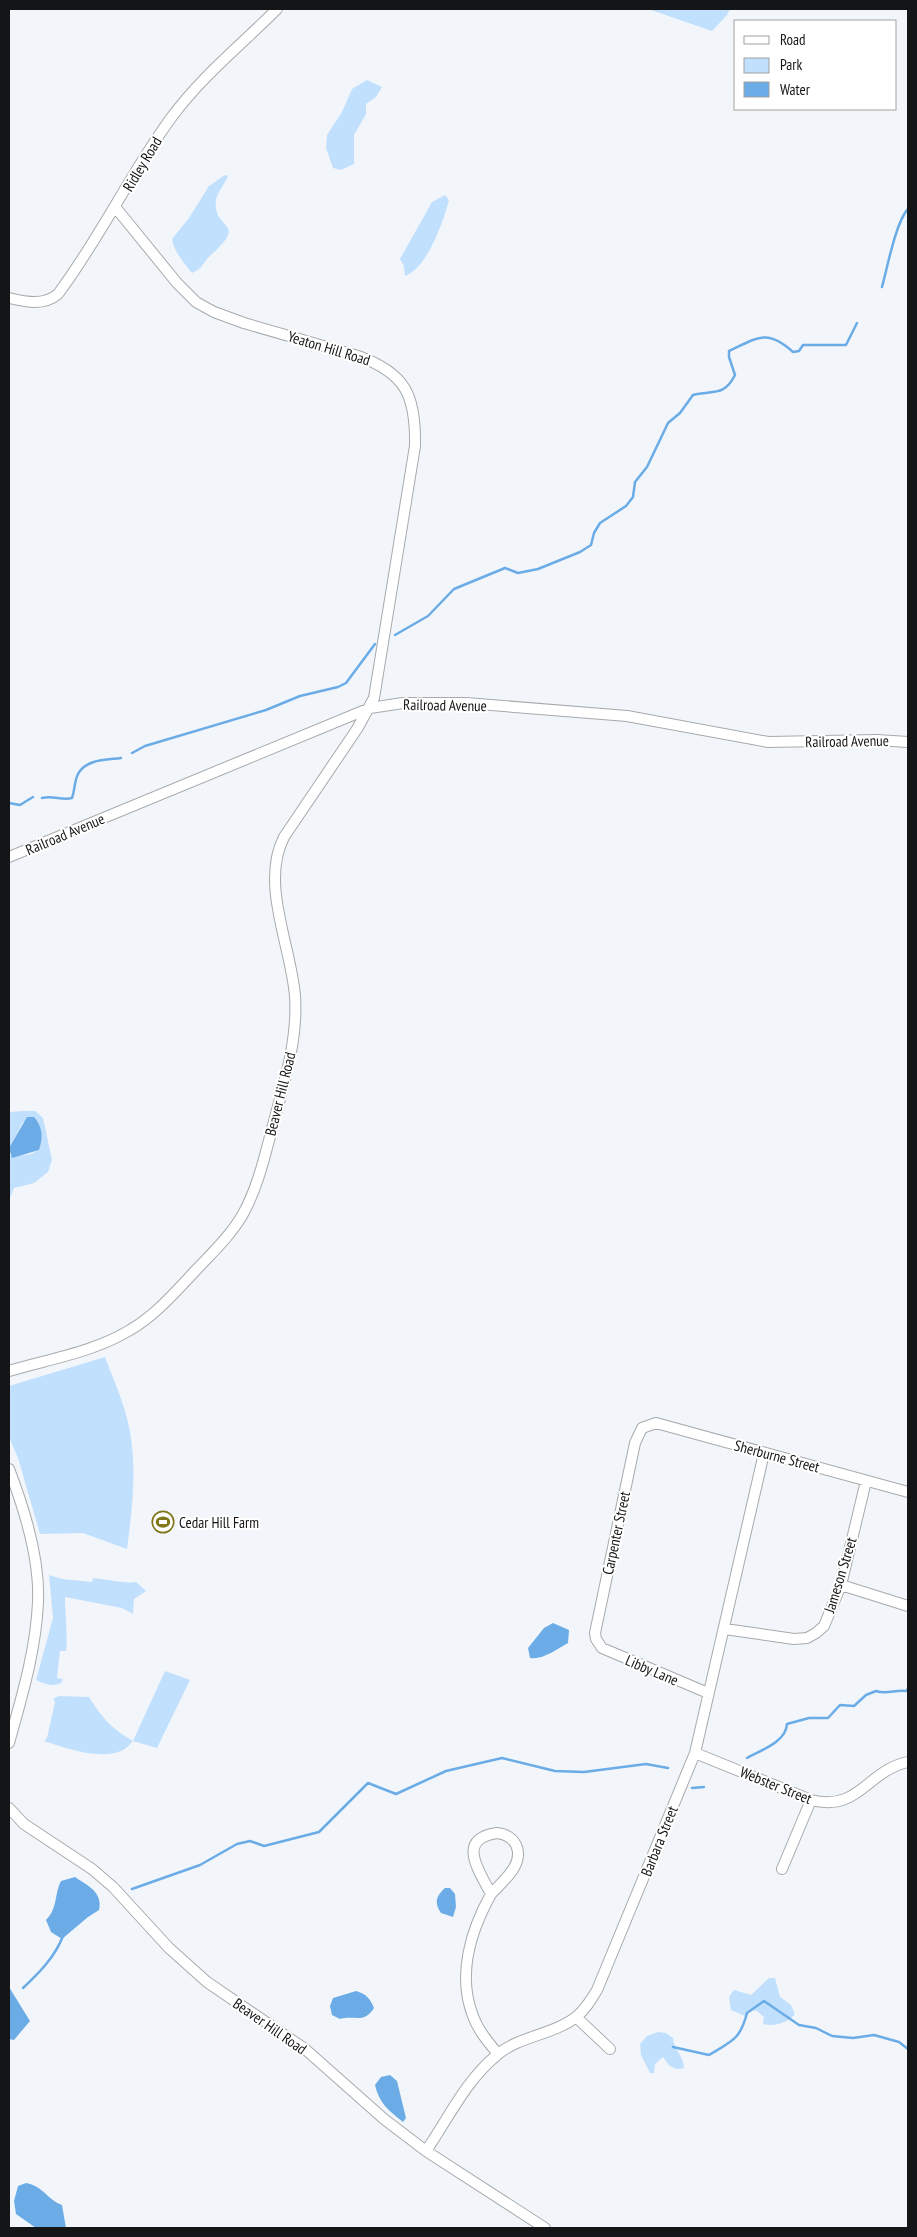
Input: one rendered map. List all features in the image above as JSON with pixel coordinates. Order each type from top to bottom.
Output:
[{"type":"street","name":"Ridley Road","points":[[9,298],[46,302],[58,294],[116,208],[153,145],[182,104],[277,9]]},
{"type":"street","name":"Yeaton Hill Road","points":[[116,208],[176,283],[196,302],[214,312],[244,323],[373,361],[394,373],[408,393],[414,420],[414,459],[385,629],[378,685],[370,708]]},
{"type":"street","name":"Railroad Avenue","points":[[9,857],[370,708],[398,704],[466,703],[627,716],[768,742],[877,740],[908,742]]},
{"type":"street","name":"Beaver Hill Road","points":[[9,1372],[89,1348],[130,1330],[168,1299],[225,1239],[242,1215],[250,1199],[265,1155],[286,1076],[294,1033],[295,998],[275,885],[276,856],[284,837],[370,708]]},
{"type":"street","name":"Sherburne Street","points":[[646,1426],[656,1423],[908,1492]]},
{"type":"street","name":"Carpenter Street","points":[[598,1644],[595,1633],[635,1443],[640,1430],[646,1426]]},
{"type":"street","name":"Barbara Street","points":[[426,2151],[467,2088],[498,2054],[517,2043],[576,2017],[589,2003],[606,1972],[695,1753],[764,1453]]},
{"type":"street","points":[[9,1469],[27,1528],[35,1566],[38,1600],[35,1637],[28,1672],[9,1743]]},
{"type":"street","name":"Jameson Street","points":[[725,1629],[784,1639],[807,1638],[824,1626],[841,1585],[866,1481]]},
{"type":"street","points":[[841,1585],[908,1606]]},
{"type":"street","name":"Libby Lane","points":[[598,1644],[609,1651],[708,1693]]},
{"type":"street","name":"Webster Street","points":[[695,1753],[812,1800],[831,1804],[845,1801],[888,1769],[908,1762]]},
{"type":"street","points":[[782,1869],[812,1800]]},
{"type":"street","name":"Beaver Hill Road","points":[[9,1808],[21,1822],[92,1869],[113,1887],[169,1948],[207,1982],[305,2049],[384,2119],[426,2151],[545,2228]]},
{"type":"street","points":[[491,1894],[475,1865],[473,1852],[480,1838],[497,1833],[505,1834],[512,1838],[516,1844],[518,1858],[511,1872],[491,1894],[480,1914],[469,1948],[466,1987],[473,2018],[498,2054]]},
{"type":"street","points":[[576,2017],[610,2049]]},
{"type":"green space","points":[[648,9],[730,9],[712,31]]},
{"type":"green space","points":[[367,80],[382,87],[376,97],[366,104],[366,114],[354,135],[354,164],[341,170],[333,168],[326,148],[327,135],[342,112],[352,89]]},
{"type":"green space","points":[[225,175],[228,176],[217,197],[216,210],[229,230],[228,236],[201,267],[192,273],[177,253],[172,239],[189,218],[209,186]]},
{"type":"green space","points":[[445,195],[449,200],[433,244],[420,264],[405,276],[404,266],[400,259],[432,202]]},
{"type":"green space","points":[[35,1111],[43,1118],[52,1160],[48,1172],[34,1183],[14,1188],[9,1200],[9,1152],[12,1157],[31,1154],[39,1150],[40,1128],[34,1117],[23,1122],[9,1148],[9,1112]]},
{"type":"green space","points":[[105,1357],[120,1395],[132,1443],[133,1496],[127,1549],[83,1533],[40,1534],[18,1458],[9,1437],[9,1386]]},
{"type":"green space","points":[[49,1575],[62,1579],[92,1582],[93,1578],[136,1582],[146,1591],[134,1599],[133,1614],[122,1608],[65,1597],[67,1647],[66,1651],[60,1651],[57,1678],[63,1679],[61,1683],[55,1685],[45,1684],[36,1680],[53,1618]]},
{"type":"green space","points":[[165,1671],[190,1680],[157,1748],[133,1741]]},
{"type":"green space","points":[[59,1696],[89,1697],[108,1722],[133,1741],[121,1751],[93,1754],[44,1741],[47,1738],[55,1702],[53,1699]]},
{"type":"green space","points":[[769,1978],[775,1978],[780,1997],[791,2005],[795,2014],[789,2020],[780,2024],[767,2025],[763,2024],[764,2017],[757,2011],[750,2010],[745,2016],[731,2010],[729,1997],[734,1990],[751,1995]]},
{"type":"green space","points":[[658,2032],[666,2033],[673,2038],[684,2068],[677,2069],[672,2067],[663,2057],[655,2064],[654,2073],[650,2073],[641,2055],[640,2044],[647,2036]]},
{"type":"water","points":[[27,1117],[34,1117],[41,1129],[42,1137],[39,1150],[12,1158],[9,1148]]},
{"type":"water","points":[[553,1623],[569,1630],[568,1643],[545,1656],[530,1658],[528,1648],[544,1628]]},
{"type":"water","points":[[75,1877],[97,1894],[100,1904],[99,1910],[62,1939],[51,1932],[46,1920],[54,1906],[61,1881]]},
{"type":"water","points":[[445,1888],[450,1888],[455,1894],[456,1907],[453,1917],[441,1913],[437,1906],[438,1897]]},
{"type":"water","points":[[9,1987],[30,2021],[14,2040],[9,2039]]},
{"type":"water","points":[[356,1991],[365,1995],[374,2008],[367,2016],[340,2019],[332,2015],[330,2006],[333,1998]]},
{"type":"water","points":[[390,2075],[397,2081],[406,2118],[403,2122],[385,2106],[379,2097],[375,2085],[381,2077]]},
{"type":"water","points":[[26,2183],[42,2190],[52,2200],[62,2205],[66,2228],[36,2228],[16,2214],[14,2201],[18,2186]]},
{"type":"waterway","points":[[882,287],[896,234],[908,209]]},
{"type":"waterway","points":[[395,635],[428,616],[454,589],[505,568],[518,573],[538,569],[580,552],[591,545],[594,533],[600,523],[626,506],[633,497],[635,482],[647,467],[668,423],[680,413],[693,395],[722,390],[731,382],[735,375],[729,351],[747,342],[762,338],[776,340],[793,352],[799,351],[803,345],[846,345],[857,323]]},
{"type":"waterway","points":[[132,753],[145,746],[266,710],[300,696],[338,687],[346,683],[375,644]]},
{"type":"waterway","points":[[42,798],[72,798],[78,774],[86,765],[97,761],[121,758]]},
{"type":"waterway","points":[[9,803],[20,805],[33,797]]},
{"type":"waterway","points":[[747,1758],[778,1741],[786,1730],[787,1724],[809,1718],[828,1718],[840,1705],[854,1706],[866,1695],[876,1691],[907,1691],[908,1688]]},
{"type":"waterway","points":[[132,1889],[200,1865],[237,1844],[250,1841],[264,1846],[319,1832],[368,1783],[396,1794],[446,1771],[502,1758],[555,1771],[584,1772],[646,1764],[668,1768]]},
{"type":"waterway","points":[[692,1788],[704,1787]]},
{"type":"waterway","points":[[23,1988],[51,1958],[63,1936]]},
{"type":"waterway","points":[[673,2047],[709,2055],[734,2039],[741,2029],[747,2013],[764,2001],[799,2025],[816,2028],[832,2036],[853,2038],[874,2035],[899,2042],[908,2049]]},
{"type":"place","name":"Cedar Hill Farm","points":[[163,1522]]}]
